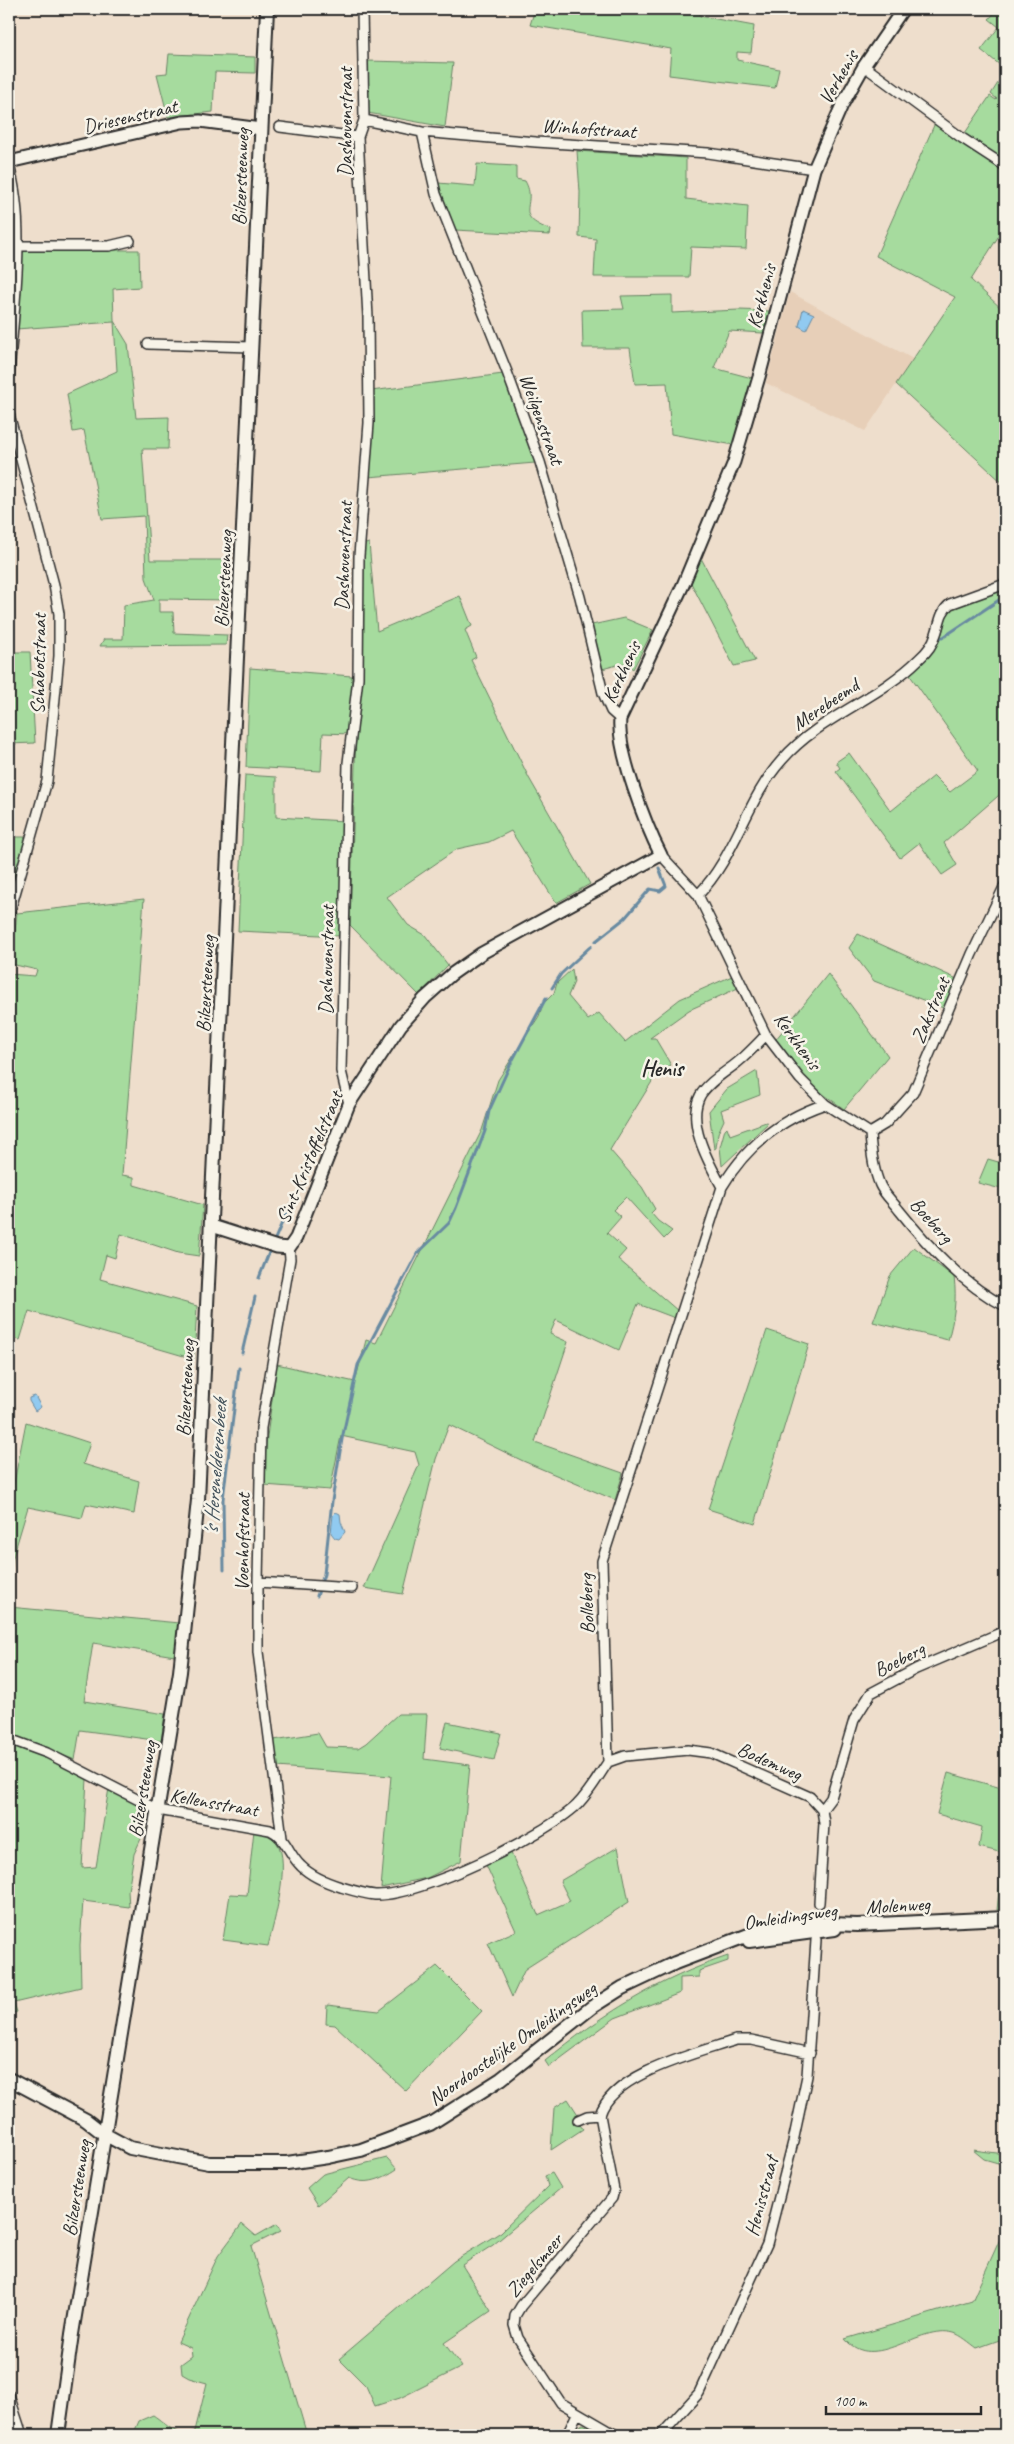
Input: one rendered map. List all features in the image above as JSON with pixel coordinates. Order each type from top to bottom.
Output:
[{"type":"main road","name":"Bilzersteenweg","points":[[56,2435],[180,1672],[192,1575],[198,1500],[212,1226],[267,9]]},
{"type":"main road","name":"Molenweg","points":[[792,1924],[823,1922],[858,1926],[1005,1918]]},
{"type":"main road","name":"Omleidingsweg","points":[[732,1943],[751,1934],[792,1924]]},
{"type":"main road","name":"Omleidingsweg","points":[[732,1943],[858,1926]]},
{"type":"main road","name":"Noordoostelijke Omleidingsweg","points":[[9,2078],[86,2120],[104,2134],[130,2148],[209,2163],[287,2163],[361,2150],[430,2124],[467,2102],[501,2079],[592,2008],[622,1988],[674,1962],[732,1943]]},
{"type":"street","name":"Dashovenstraat","points":[[350,1104],[341,1071],[348,763],[358,678],[359,556],[369,423],[368,316],[358,137],[364,120],[362,9]]},
{"type":"street","name":"Verhenis","points":[[814,169],[842,105],[864,66],[903,9]]},
{"type":"street","points":[[864,66],[962,138],[1005,166]]},
{"type":"street","name":"Winhofstraat","points":[[364,120],[422,132],[536,142],[708,153],[814,169]]},
{"type":"street","name":"Driesenstraat","points":[[9,162],[182,122],[200,121],[261,129]]},
{"type":"street","points":[[280,127],[358,137]]},
{"type":"street","name":"Weilgenstraat","points":[[422,132],[436,194],[507,372],[540,462],[580,597],[603,693],[611,711],[620,719]]},
{"type":"street","points":[[9,166],[16,209],[17,246],[9,375]]},
{"type":"street","name":"Kerkhenis","points":[[814,169],[759,377],[734,462],[687,576],[620,719],[619,731],[623,752],[654,841],[662,855],[698,895],[766,1035],[800,1079],[825,1104],[870,1134]]},
{"type":"street","points":[[17,246],[109,246],[130,241]]},
{"type":"street","points":[[148,344],[252,347]]},
{"type":"street","name":"Schabotstraat","points":[[9,414],[54,584],[59,614],[59,648],[54,725],[47,781],[9,914]]},
{"type":"street","name":"Merebeemd","points":[[698,895],[712,881],[730,852],[768,778],[796,745],[831,719],[900,677],[921,658],[932,644],[944,609],[950,604],[1005,584]]},
{"type":"street","name":"Sint-Kristoffelstraat","points":[[212,1226],[277,1247],[289,1248],[296,1238],[350,1104],[401,1025],[425,998],[452,974],[516,933],[662,855]]},
{"type":"street","name":"Zakstraat","points":[[870,1134],[885,1124],[913,1093],[972,954],[1005,885]]},
{"type":"street","points":[[722,1187],[712,1170],[700,1136],[696,1120],[698,1104],[706,1088],[766,1035]]},
{"type":"street","name":"Bolleberg","points":[[608,1762],[602,1561],[722,1187],[734,1166],[768,1132],[808,1109],[825,1104]]},
{"type":"street","name":"Boeberg","points":[[870,1134],[872,1161],[881,1187],[942,1258],[993,1300],[1005,1306]]},
{"type":"street","name":"Voenhofstraat","points":[[282,1838],[258,1652],[258,1582],[261,1428],[290,1259],[289,1248]]},
{"type":"street","points":[[258,1582],[352,1588]]},
{"type":"street","name":"Boeberg","points":[[822,1810],[830,1798],[854,1720],[871,1693],[916,1669],[1005,1631]]},
{"type":"street","name":"Kellensstraat","points":[[9,1739],[47,1752],[158,1810],[270,1830],[282,1838]]},
{"type":"street","name":"Bodemweg","points":[[608,1762],[625,1756],[679,1751],[711,1753],[810,1797],[822,1810]]},
{"type":"street","points":[[282,1838],[301,1866],[310,1873],[342,1887],[375,1895],[404,1891],[431,1883],[532,1835],[565,1815],[578,1804],[608,1762]]},
{"type":"street","points":[[819,1903],[824,1823],[822,1810]]},
{"type":"street","name":"Henisstraat","points":[[661,2435],[699,2393],[767,2244],[793,2142],[810,2053],[816,1940]]},
{"type":"street","points":[[578,2120],[587,2116],[600,2115],[608,2098],[644,2071],[736,2040],[750,2040],[810,2053]]},
{"type":"street","name":"Ziegelsmeer","points":[[600,2115],[614,2190],[612,2198],[521,2306],[515,2316],[514,2325],[518,2338],[561,2403],[616,2435]]},
{"type":"street","points":[[9,2395],[22,2435]]},
{"type":"street","points":[[567,2435],[577,2414]]},
{"type":"shaded area","points":[[790,292],[913,359],[865,431],[766,383]]},
{"type":"green space","points":[[535,9],[700,9],[700,16],[754,26],[751,53],[737,52],[737,60],[779,69],[775,88],[669,75],[671,49],[530,25]]},
{"type":"green space","points":[[998,9],[1005,11],[1005,69],[981,50],[999,27],[989,19]]},
{"type":"green space","points":[[169,54],[255,57],[255,73],[215,72],[213,112],[168,117],[157,74],[167,73]]},
{"type":"green space","points":[[367,61],[453,63],[445,127],[368,113]]},
{"type":"green space","points":[[1005,72],[1005,161],[963,136],[990,96],[997,99],[991,94]]},
{"type":"green space","points":[[935,123],[1005,169],[1005,226],[971,280],[1005,312],[1005,485],[896,384],[955,297],[876,256]]},
{"type":"green space","points":[[577,151],[686,158],[686,199],[748,206],[746,249],[691,247],[689,277],[594,277],[596,239],[579,237],[580,192]]},
{"type":"green space","points":[[477,164],[516,166],[516,179],[525,181],[528,189],[528,214],[539,225],[551,230],[550,235],[455,230],[438,183],[475,186]]},
{"type":"green space","points":[[26,250],[139,250],[140,287],[113,289],[114,321],[128,344],[136,418],[169,417],[168,449],[142,449],[150,560],[231,560],[230,600],[159,599],[159,612],[173,612],[174,633],[227,635],[226,645],[100,646],[104,639],[123,639],[124,605],[154,600],[146,578],[144,516],[102,519],[84,430],[73,432],[67,394],[117,371],[114,322],[16,329],[20,255]]},
{"type":"green space","points":[[672,295],[672,313],[739,310],[770,311],[763,333],[729,331],[714,368],[752,378],[734,445],[671,434],[667,383],[635,384],[630,348],[583,348],[582,310],[624,309],[621,296]]},
{"type":"green space","points":[[503,374],[535,463],[368,477],[371,391]]},
{"type":"green space","points":[[369,543],[377,631],[460,596],[472,626],[465,630],[476,657],[471,660],[529,778],[590,884],[556,903],[511,831],[489,842],[457,849],[387,897],[408,925],[425,935],[448,965],[419,995],[350,925],[362,545]]},
{"type":"green space","points":[[701,558],[755,661],[734,666],[690,581]]},
{"type":"green space","points":[[1005,588],[1005,790],[944,843],[957,865],[942,875],[919,843],[900,858],[836,771],[840,768],[836,762],[849,753],[891,811],[934,776],[950,792],[978,771],[909,674],[934,648],[942,634],[947,615],[952,609]]},
{"type":"green space","points":[[624,618],[653,630],[633,669],[625,663],[602,669],[592,625]]},
{"type":"green space","points":[[9,652],[30,652],[35,743],[9,744]]},
{"type":"green space","points":[[250,668],[352,676],[350,734],[323,733],[321,771],[246,767]]},
{"type":"green space","points":[[245,775],[276,777],[276,817],[345,821],[340,936],[238,931]]},
{"type":"green space","points":[[9,837],[28,837],[9,903]]},
{"type":"green space","points":[[144,899],[122,1175],[134,1177],[134,1185],[203,1205],[199,1256],[178,1253],[121,1234],[115,1258],[106,1255],[100,1279],[197,1306],[194,1359],[29,1311],[20,1340],[9,1337],[9,974],[35,976],[37,970],[11,964],[17,913]]},
{"type":"green space","points":[[858,934],[957,979],[946,1009],[874,981],[849,948]]},
{"type":"green space","points":[[572,969],[574,982],[568,996],[588,1020],[599,1013],[625,1042],[680,999],[732,976],[738,988],[689,1010],[650,1038],[655,1038],[671,1065],[656,1075],[610,1150],[642,1187],[655,1209],[651,1213],[658,1221],[672,1231],[664,1239],[626,1197],[613,1210],[621,1217],[607,1233],[626,1250],[618,1259],[678,1311],[675,1318],[638,1304],[619,1350],[556,1320],[550,1334],[568,1342],[535,1442],[623,1473],[615,1500],[523,1461],[449,1425],[436,1459],[403,1594],[364,1588],[419,1465],[415,1452],[341,1436],[330,1490],[264,1485],[266,1444],[277,1364],[355,1382],[366,1340],[376,1343],[482,1130],[498,1080],[539,1016],[543,1004],[554,993],[557,983]]},
{"type":"green space","points":[[828,974],[888,1056],[844,1109],[819,1091],[803,1075],[776,1039]]},
{"type":"green space","points":[[757,1071],[760,1095],[721,1110],[724,1120],[718,1133],[716,1148],[714,1149],[709,1111],[727,1089]]},
{"type":"green space","points":[[766,1122],[768,1123],[722,1166],[720,1147],[727,1127],[730,1135]]},
{"type":"green space","points":[[988,1159],[1005,1164],[1005,1190],[978,1183]]},
{"type":"green space","points":[[914,1247],[954,1277],[954,1309],[948,1340],[873,1322],[890,1276]]},
{"type":"green space","points":[[767,1330],[809,1344],[755,1524],[708,1509]]},
{"type":"green space","points":[[26,1422],[90,1443],[83,1464],[139,1481],[134,1514],[86,1504],[82,1518],[28,1507],[13,1557],[9,1588],[9,1508]]},
{"type":"green space","points":[[9,1607],[179,1623],[175,1656],[93,1643],[84,1701],[165,1714],[161,1741],[80,1730],[75,1760],[9,1734]]},
{"type":"green space","points":[[398,1714],[427,1714],[424,1759],[470,1765],[461,1861],[427,1878],[381,1888],[391,1776],[277,1767],[274,1740],[318,1733],[326,1747],[358,1748]]},
{"type":"green space","points":[[447,1722],[501,1733],[494,1760],[440,1748]]},
{"type":"green space","points":[[9,1745],[36,1751],[87,1779],[82,1868],[96,1867],[109,1788],[148,1810],[145,1830],[134,1854],[128,1891],[129,1907],[83,1901],[80,1945],[81,1987],[14,2003],[17,2012],[9,2014]]},
{"type":"green space","points":[[948,1773],[1005,1789],[1005,1909],[997,1910],[1003,1853],[979,1847],[982,1827],[937,1814]]},
{"type":"green space","points":[[254,1830],[275,1840],[281,1852],[282,1878],[280,1893],[268,1946],[223,1940],[230,1894],[247,1895]]},
{"type":"green space","points":[[618,1847],[629,1902],[525,1969],[512,1997],[488,1943],[516,1931],[486,1865],[511,1853],[538,1915],[570,1901],[560,1881]]},
{"type":"green space","points":[[728,1956],[728,1961],[699,1971],[699,1977],[680,1978],[680,1993],[615,2018],[549,2067],[545,2061],[588,2028],[632,2000],[678,1976]]},
{"type":"green space","points":[[437,1966],[482,2011],[406,2091],[335,2025],[326,2024],[327,2005],[379,2011]]},
{"type":"green space","points":[[568,2099],[579,2116],[575,2118],[583,2129],[551,2150],[554,2108]]},
{"type":"green space","points":[[973,2150],[1005,2154],[1005,2165],[984,2159]]},
{"type":"green space","points":[[387,2158],[397,2169],[386,2176],[374,2180],[362,2181],[349,2178],[318,2205],[307,2188],[323,2174]]},
{"type":"green space","points":[[552,2173],[561,2188],[493,2245],[462,2265],[491,2311],[444,2343],[462,2367],[400,2398],[375,2406],[366,2386],[339,2359],[454,2261],[501,2232],[548,2186],[545,2176]]},
{"type":"green space","points":[[242,2224],[256,2236],[277,2224],[281,2231],[251,2246],[307,2435],[133,2435],[139,2421],[153,2415],[177,2432],[189,2433],[195,2431],[207,2383],[182,2374],[181,2364],[192,2356],[191,2348],[178,2342],[218,2256]]},
{"type":"green space","points":[[1005,2228],[1005,2338],[977,2348],[957,2334],[940,2332],[883,2350],[870,2351],[857,2348],[845,2339],[972,2301]]},
{"type":"green space","points":[[583,2424],[607,2435],[573,2435],[579,2426]]},
{"type":"water","points":[[803,309],[814,314],[806,330],[799,326]]},
{"type":"water","points":[[35,1396],[41,1407],[35,1411],[29,1398]]},
{"type":"water","points":[[336,1512],[340,1514],[345,1532],[339,1539],[335,1538],[331,1533],[333,1515]]},
{"type":"waterway","name":"'s Herenelderenbeek","points":[[942,638],[1005,596]]},
{"type":"waterway","points":[[596,941],[625,918],[650,889],[660,891],[666,886],[659,868]]},
{"type":"waterway","points":[[552,988],[561,974],[591,946]]},
{"type":"waterway","points":[[321,1583],[324,1574],[332,1501],[342,1439],[358,1365],[417,1254],[449,1223],[485,1131],[489,1111],[510,1065],[546,998]]},
{"type":"waterway","name":"'s Herenelderenbeek","points":[[312,1156],[339,1093]]},
{"type":"waterway","name":"'s Herenelderenbeek","points":[[275,1239],[290,1204]]},
{"type":"waterway","name":"'s Herenelderenbeek","points":[[259,1278],[270,1250]]},
{"type":"waterway","name":"'s Herenelderenbeek","points":[[242,1353],[255,1297]]},
{"type":"waterway","name":"'s Herenelderenbeek","points":[[224,1570],[223,1499],[239,1368]]},
{"type":"waterway","points":[[317,1596],[319,1590]]},
{"type":"district","name":"Henis","points":[[662,1068]]}]
